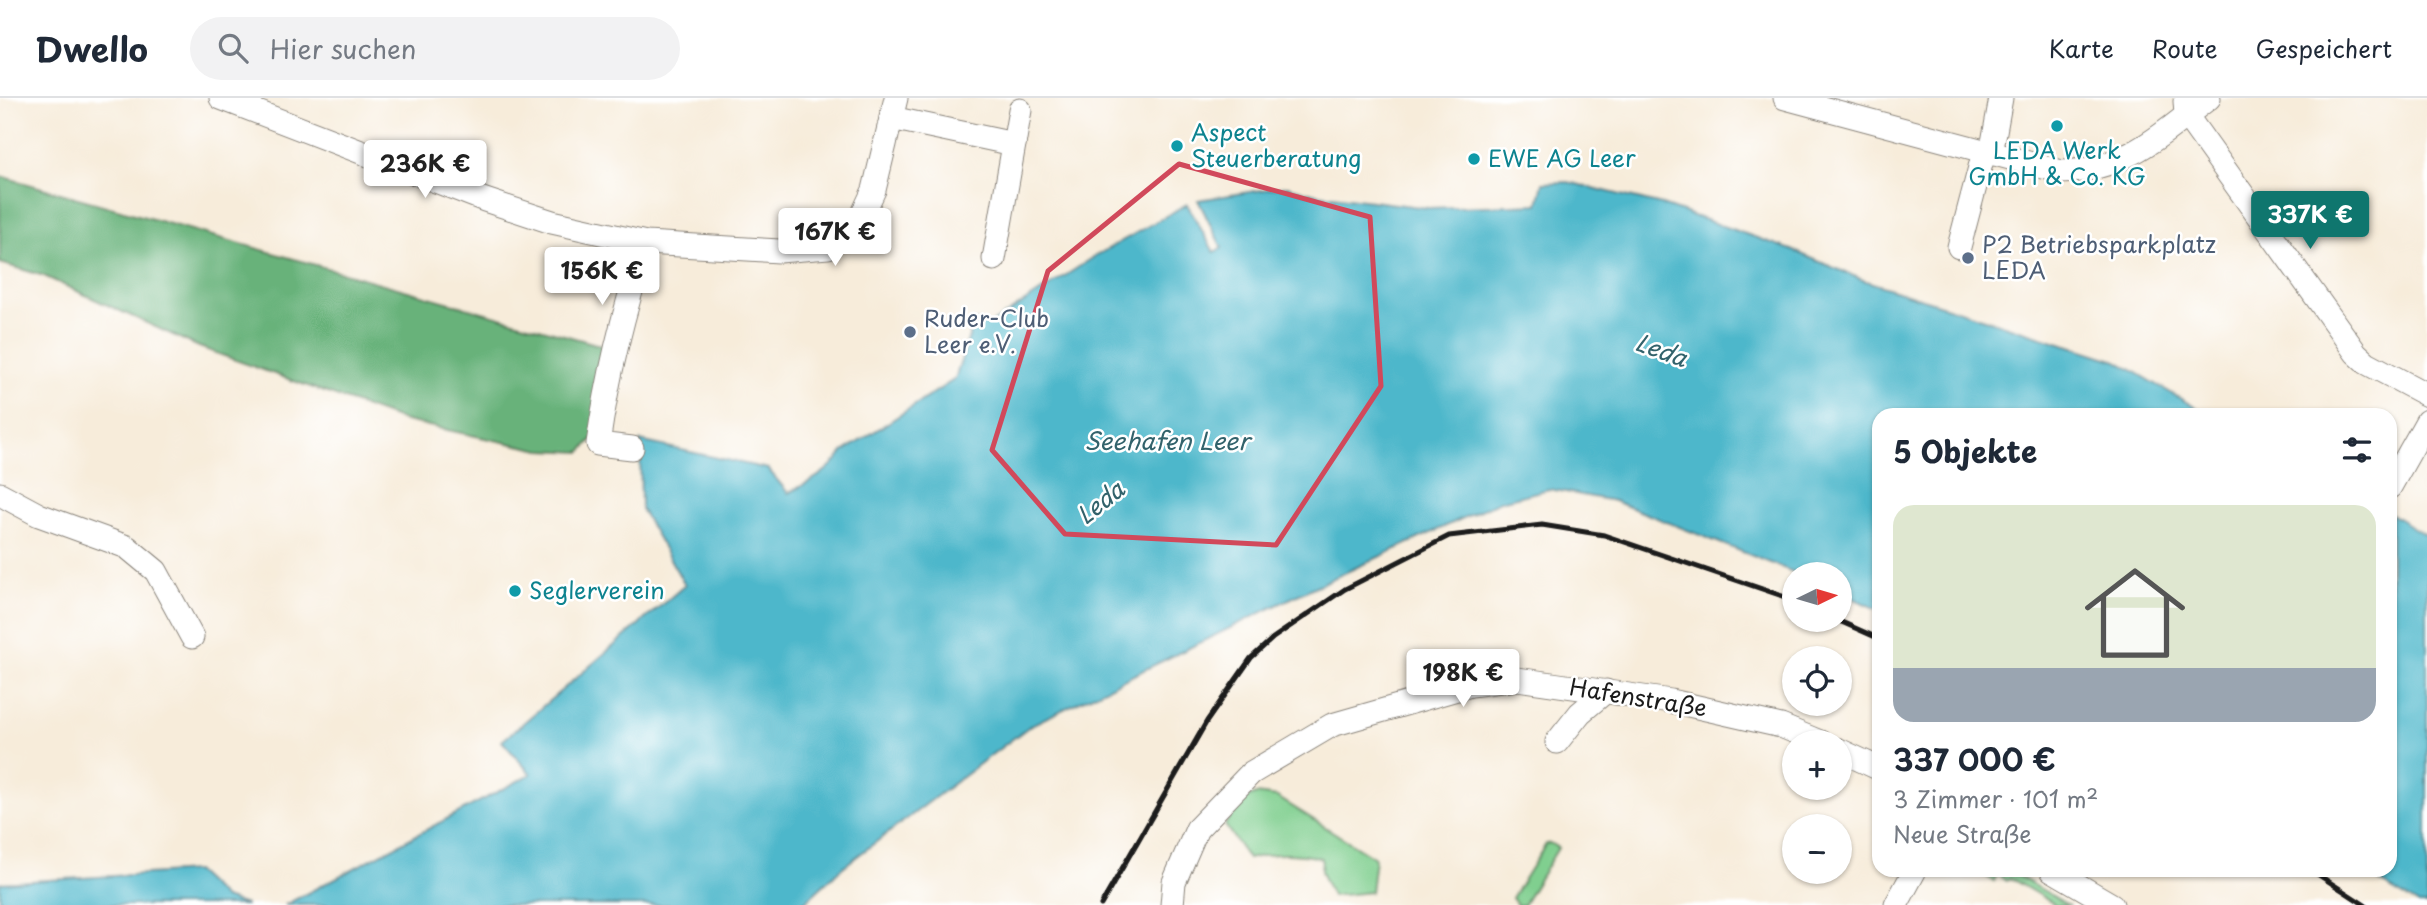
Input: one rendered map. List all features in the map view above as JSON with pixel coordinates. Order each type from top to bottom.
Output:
[{"type":"street","points":[[221,98],[485,200],[552,222],[646,243],[779,251],[828,247],[852,229],[868,208],[894,108],[1014,144]]},
{"type":"street","points":[[1784,98],[2046,170],[2094,170],[2123,160],[2185,107],[2209,98]]},
{"type":"street","points":[[1959,247],[2001,98]]},
{"type":"street","points":[[2185,107],[2356,353],[2367,363],[2427,396]]},
{"type":"street","points":[[994,259],[1020,110]]},
{"type":"street","points":[[632,449],[598,444],[607,385],[623,313],[646,243]]},
{"type":"street","points":[[2397,475],[2427,421]]},
{"type":"street","points":[[0,494],[39,515],[127,547],[156,571],[192,637]]},
{"type":"street","name":"Hafenstraße","points":[[1172,905],[1174,881],[1197,829],[1251,773],[1332,725],[1471,685],[1517,679],[1606,691],[1671,701],[1791,730]]},
{"type":"street","points":[[1557,742],[1580,713],[1606,691]]},
{"type":"street","points":[[1852,756],[1872,765]]},
{"type":"street","points":[[1896,905],[1912,877]]},
{"type":"street","points":[[2064,877],[2112,905]]},
{"type":"highlighted area","points":[[1179,164],[1370,217],[1381,386],[1276,545],[1065,534],[992,450],[1048,271]]},
{"type":"green space","points":[[0,176],[614,349],[602,429],[581,452],[541,450],[405,421],[199,347],[44,276],[0,263]]},
{"type":"green space","points":[[1256,794],[1277,797],[1375,858],[1371,892],[1332,896],[1321,872],[1322,858],[1285,854],[1248,859],[1225,825],[1239,801]]},
{"type":"green space","points":[[1550,843],[1558,848],[1523,905],[1517,905],[1512,898],[1546,844]]},
{"type":"green space","points":[[2000,877],[2020,877],[2068,905],[2056,905],[2010,878],[2007,881]]},
{"type":"water","name":"Seehafen Leer","points":[[1568,182],[1662,205],[1792,250],[1863,280],[2117,361],[2196,408],[1872,408],[1872,607],[1852,598],[1852,562],[1782,562],[1782,568],[1614,501],[1549,489],[1500,501],[1314,587],[1031,725],[843,867],[802,905],[285,905],[531,774],[502,741],[685,585],[641,509],[640,441],[768,469],[788,493],[818,476],[843,452],[955,379],[974,321],[991,324],[1097,255],[1187,204],[1214,252],[1222,248],[1198,200],[1287,186],[1316,194],[1428,208],[1538,204],[1543,183]]},
{"type":"water","points":[[2397,518],[2427,536],[2427,905],[2419,905],[2371,877],[2397,877]]},
{"type":"water","points":[[195,871],[224,898],[246,905],[0,905],[0,883]]},
{"type":"railway","points":[[1101,905],[1207,721],[1251,658],[1273,638],[1345,589],[1449,536],[1542,525],[1604,535],[1782,596]]},
{"type":"railway","points":[[1852,627],[1872,635]]},
{"type":"railway","points":[[2322,877],[2365,905]]},
{"type":"place","name":"LEDA Werk GmbH & Co. KG","points":[[2057,126]]},
{"type":"place","name":"Aspect Steuerberatung","points":[[1177,146]]},
{"type":"place","name":"EWE AG Leer","points":[[1474,159]]},
{"type":"place","name":"P2 Betriebsparkplatz LEDA","points":[[1968,258]]},
{"type":"place","name":"Ruder-Club Leer e.V.","points":[[910,332]]},
{"type":"place","name":"Seglerverein","points":[[515,591]]},
{"type":"water label","name":"Leda","points":[[1661,351]]},
{"type":"water label","name":"Leda","points":[[1101,503]]}]
